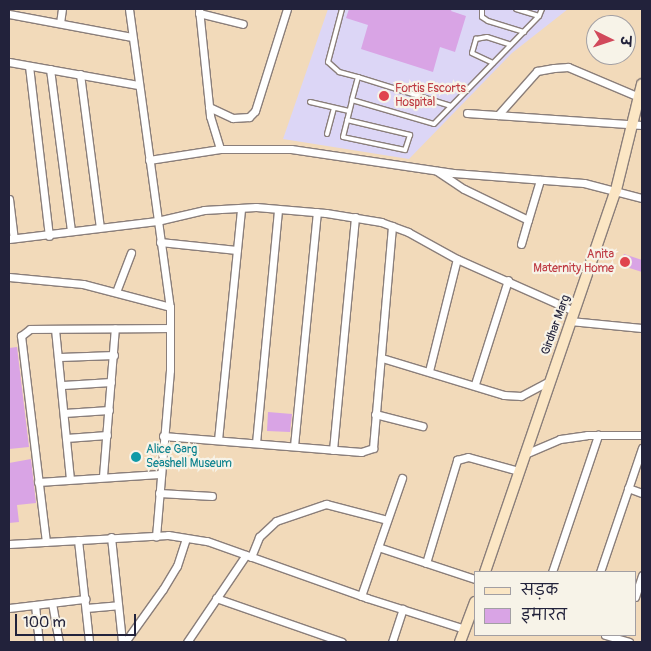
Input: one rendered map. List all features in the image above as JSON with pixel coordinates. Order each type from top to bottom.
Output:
[{"type":"street","points":[[60,23],[62,9]]},
{"type":"street","points":[[129,9],[148,160],[170,307],[170,370],[156,536]]},
{"type":"street","points":[[209,107],[233,118],[249,117],[255,111],[287,9]]},
{"type":"street","points":[[220,149],[209,107],[199,11],[243,24]]},
{"type":"street","points":[[9,14],[132,37]]},
{"type":"street","points":[[9,62],[138,85]]},
{"type":"street","points":[[29,66],[49,236]]},
{"type":"street","points":[[498,115],[537,71],[554,68],[568,67],[638,97]]},
{"type":"street","points":[[50,68],[71,231]]},
{"type":"street","points":[[80,74],[100,227]]},
{"type":"street","name":"Girdhar Marg","points":[[485,571],[616,190],[642,84]]},
{"type":"street","points":[[467,113],[642,125]]},
{"type":"street","points":[[148,160],[220,149],[291,149],[436,170],[540,180],[616,190],[642,198]]},
{"type":"street","points":[[436,170],[464,189],[528,220]]},
{"type":"street","points":[[521,244],[540,180]]},
{"type":"street","points":[[9,199],[11,239],[49,236],[71,231],[157,221],[204,210],[278,209],[355,218],[392,226],[457,259],[574,310]]},
{"type":"street","points":[[218,440],[241,208]]},
{"type":"street","points":[[256,443],[278,209]]},
{"type":"street","points":[[294,446],[316,212]]},
{"type":"street","points":[[333,450],[355,218]]},
{"type":"street","points":[[164,436],[361,452],[373,448],[392,226]]},
{"type":"street","points":[[160,242],[236,250]]},
{"type":"street","points":[[116,292],[131,253]]},
{"type":"street","points":[[429,371],[457,259]]},
{"type":"street","points":[[9,277],[84,284],[170,307]]},
{"type":"street","points":[[475,384],[508,280]]},
{"type":"street","points":[[570,321],[642,328]]},
{"type":"street","points":[[103,476],[115,328]]},
{"type":"street","points":[[46,542],[20,340],[30,330],[170,328]]},
{"type":"street","points":[[55,329],[63,385],[70,478]]},
{"type":"street","points":[[60,357],[114,354]]},
{"type":"street","points":[[382,358],[475,384],[504,395],[521,396],[548,385]]},
{"type":"street","points":[[63,385],[111,382]]},
{"type":"street","points":[[64,412],[109,410]]},
{"type":"street","points":[[375,414],[422,426]]},
{"type":"street","points":[[66,438],[107,434]]},
{"type":"street","points":[[526,449],[560,439],[598,435],[642,435]]},
{"type":"street","points":[[552,571],[598,435]]},
{"type":"street","points":[[600,571],[642,448]]},
{"type":"street","points":[[426,563],[457,460],[468,457],[519,471]]},
{"type":"street","points":[[38,482],[70,478],[160,474]]},
{"type":"street","points":[[361,596],[402,478]]},
{"type":"street","points":[[628,488],[642,493]]},
{"type":"street","points":[[159,493],[212,496]]},
{"type":"street","points":[[190,642],[216,598],[249,556],[259,536],[276,521],[326,504],[387,520]]},
{"type":"street","points":[[9,544],[156,536],[207,541],[361,596],[465,628]]},
{"type":"street","points":[[111,537],[123,642]]},
{"type":"street","points":[[123,642],[163,589],[177,566],[186,538]]},
{"type":"street","points":[[78,540],[89,642]]},
{"type":"street","points":[[378,547],[473,578]]},
{"type":"street","points":[[636,594],[642,575]]},
{"type":"street","points":[[216,598],[342,642]]},
{"type":"street","points":[[9,608],[85,599]]},
{"type":"street","points":[[52,603],[58,642]]},
{"type":"street","points":[[86,608],[118,605]]},
{"type":"street","points":[[36,606],[39,642]]},
{"type":"street","points":[[461,642],[473,607]]},
{"type":"street","points":[[392,642],[403,610]]},
{"type":"street","points":[[621,637],[629,642]]},
{"type":"lane","points":[[342,9],[328,62],[339,72],[451,106]]},
{"type":"lane","points":[[482,9],[482,17],[524,32]]},
{"type":"lane","points":[[516,9],[540,16]]},
{"type":"lane","points":[[352,100],[434,124],[540,16],[542,9]]},
{"type":"lane","points":[[494,63],[472,54],[476,39],[487,37],[512,45]]},
{"type":"lane","points":[[347,120],[410,135],[404,150],[342,137],[358,77]]},
{"type":"lane","points":[[310,102],[349,111]]},
{"type":"lane","points":[[327,134],[334,108]]},
{"type":"shaded area","name":"Fortis Escorts Hospital","points":[[328,9],[568,9],[512,53],[409,159],[283,139]]},
{"type":"building","points":[[349,9],[452,9],[451,11],[466,16],[455,52],[440,47],[433,72],[361,49],[368,25],[346,18]]},
{"type":"building","points":[[624,254],[642,260],[642,272],[620,265]]},
{"type":"building","points":[[17,347],[29,447],[9,449],[9,348]]},
{"type":"building","points":[[268,412],[292,414],[290,432],[267,431]]},
{"type":"building","points":[[31,459],[36,503],[17,505],[19,522],[9,523],[9,463]]},
{"type":"place","name":"Fortis Escorts Hospital","points":[[384,96]]},
{"type":"place","name":"Anita Maternity Home","points":[[625,262]]},
{"type":"place","name":"Alice Garg Seashell Museum","points":[[136,457]]}]
